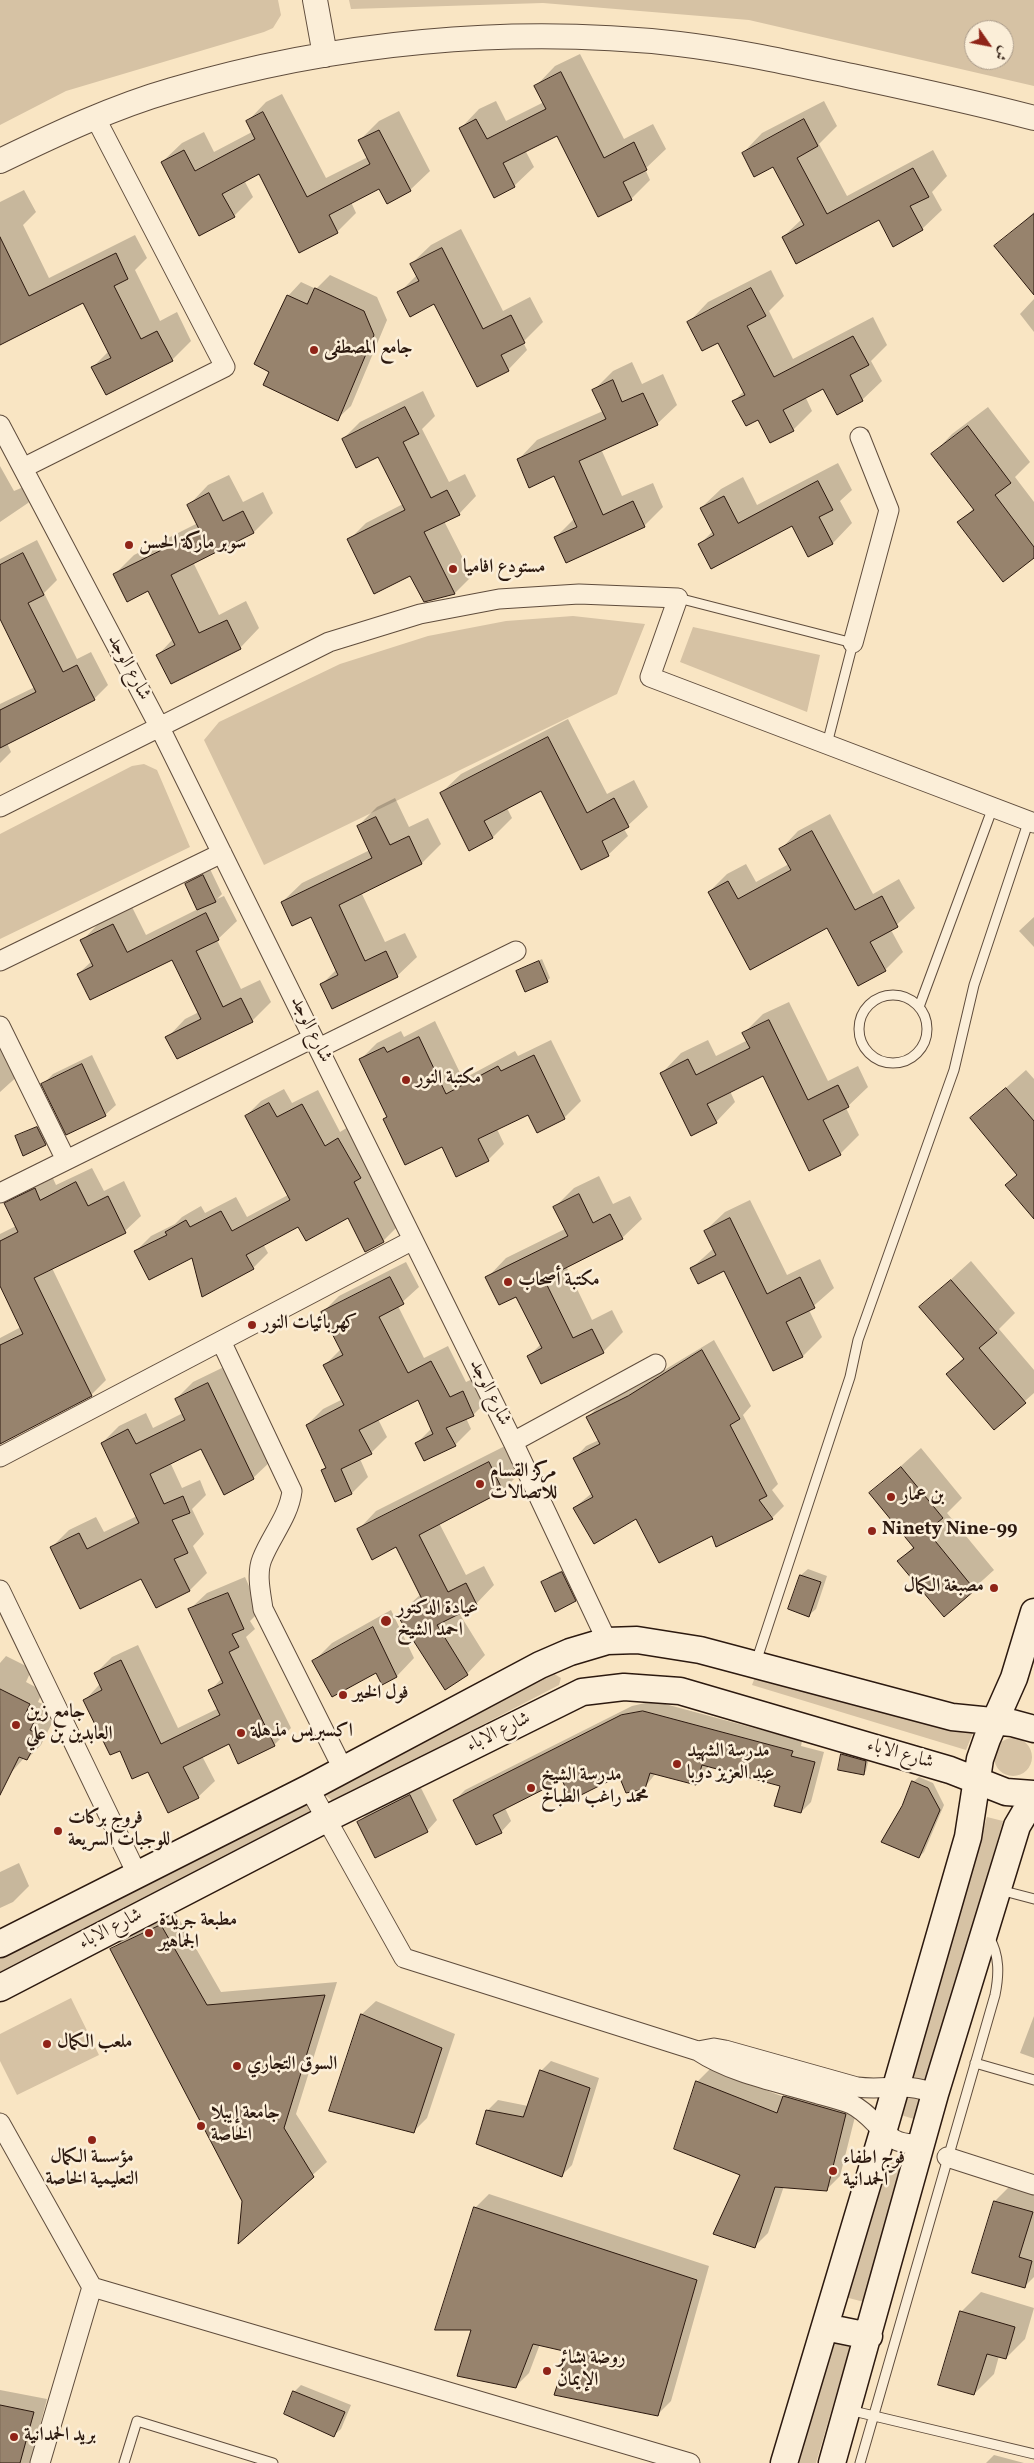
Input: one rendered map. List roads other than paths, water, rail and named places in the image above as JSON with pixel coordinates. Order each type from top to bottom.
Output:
[{"type":"main road","points":[[784,2463],[883,2132],[968,1837],[984,1746],[1014,1678],[1034,1612]]},
{"type":"main road","name":"شارع الاباء","points":[[0,1944],[309,1788],[540,1665],[570,1652],[607,1641],[636,1640],[691,1648],[952,1717],[996,1721],[1034,1729]]},
{"type":"main road","points":[[570,1652],[582,1692]]},
{"type":"main road","name":"شارع الاباء","points":[[0,1988],[326,1819],[582,1692],[624,1687],[680,1691],[942,1768],[1006,1792],[1034,1795]]},
{"type":"main road","points":[[832,2463],[849,2410],[935,2094],[1017,1826],[1034,1795]]},
{"type":"main road","points":[[825,2326],[869,2336]]},
{"type":"street","points":[[315,0],[325,55]]},
{"type":"street","points":[[0,161],[95,117],[170,90],[247,69],[325,55],[422,42],[501,37],[560,37],[648,41],[736,51],[988,106],[1034,118]]},
{"type":"street","points":[[23,468],[225,366],[95,117]]},
{"type":"street","name":"شارع الوجد","points":[[0,425],[159,726],[513,1442],[607,1641]]},
{"type":"street","points":[[853,643],[889,510],[860,438]]},
{"type":"street","points":[[0,807],[329,642],[420,614],[500,599],[579,594],[678,598],[650,677],[1031,822]]},
{"type":"street","points":[[0,961],[222,853]]},
{"type":"street","points":[[0,1193],[66,1160],[516,951]]},
{"type":"street","points":[[0,1026],[66,1160]]},
{"type":"street","points":[[0,1457],[413,1240]]},
{"type":"street","points":[[221,1341],[292,1491],[291,1502],[261,1560],[260,1584],[263,1609],[343,1769]]},
{"type":"street","points":[[513,1442],[656,1364]]},
{"type":"street","points":[[0,1590],[7,1622],[136,1874]]},
{"type":"street","points":[[309,1788],[404,1958],[698,2051],[722,2065],[849,2103],[868,2116],[883,2132],[901,2143],[921,2143]]},
{"type":"street","points":[[698,2051],[714,2048],[725,2050],[857,2087],[877,2089],[896,2085],[918,2088],[935,2094]]},
{"type":"street","points":[[0,2123],[92,2287],[690,2463]]},
{"type":"street","points":[[947,2157],[1034,2184]]},
{"type":"street","points":[[40,2463],[92,2287]]},
{"type":"lane","points":[[678,598],[853,643],[827,744]]},
{"type":"lane","points":[[919,1007],[993,807]]},
{"type":"lane","points":[[755,1665],[850,1377],[858,1340],[954,1070],[974,985],[1031,822]]},
{"type":"lane","points":[[888,995],[900,995],[910,999],[919,1007],[925,1016],[926,1038],[914,1056],[905,1061],[883,1062],[865,1048],[860,1038],[860,1020],[868,1005],[877,998],[888,995]]},
{"type":"lane","points":[[998,1889],[1034,1899]]},
{"type":"lane","points":[[860,2463],[998,1982],[996,1955],[986,1931]]},
{"type":"lane","points":[[975,2062],[1034,2080]]},
{"type":"lane","points":[[849,2410],[1034,2454]]},
{"type":"lane","points":[[124,2463],[138,2421],[273,2463]]},
{"type":"place","name":"جامع المصطفى","points":[[314,350]]},
{"type":"place","name":"سوبر ماركة الحسن","points":[[129,545]]},
{"type":"place","name":"مستودع افاميا","points":[[453,569]]},
{"type":"place","name":"مكتبة النور","points":[[406,1080]]},
{"type":"place","name":"مكتبة أصحاب","points":[[508,1282]]},
{"type":"place","name":"كهربائيات النور","points":[[252,1325]]},
{"type":"place","name":"مركز القسام للاتصالات","points":[[480,1484]]},
{"type":"place","name":"بن عمار","points":[[891,1497]]},
{"type":"place","name":"Ninety Nine-99","points":[[872,1531]]},
{"type":"place","name":"مصبغة الكمال","points":[[994,1588]]},
{"type":"place","name":"عيادة الدكتور احمد الشيخ","points":[[386,1621]]},
{"type":"place","name":"فول الخير","points":[[343,1695]]},
{"type":"place","name":"جامع زين العابدين بن علي","points":[[16,1725]]},
{"type":"place","name":"اكسبريس مذهلة","points":[[241,1733]]},
{"type":"place","name":"مدرسة الشهيد عبد العزيز دوبا","points":[[677,1764]]},
{"type":"place","name":"مدرسة الشيخ محمد راغب الطباخ","points":[[531,1788]]},
{"type":"place","name":"فروج بركات للوجبات السريعة","points":[[58,1831]]},
{"type":"place","name":"مطبعة جريدة الجماهير","points":[[149,1933]]},
{"type":"place","name":"ملعب الكمال","points":[[47,2044]]},
{"type":"place","name":"السوق التجاري","points":[[237,2066]]},
{"type":"place","name":"جامعة إيبلا الخاصة","points":[[201,2126]]},
{"type":"place","name":"مؤسسة الكمال التعليمية الخاصة","points":[[92,2140]]},
{"type":"place","name":"فوج اطفاء الحمدانية","points":[[833,2171]]},
{"type":"place","name":"روضة بشائر الإيمان","points":[[547,2371]]},
{"type":"place","name":"بريد الحمدانية","points":[[14,2437]]}]
